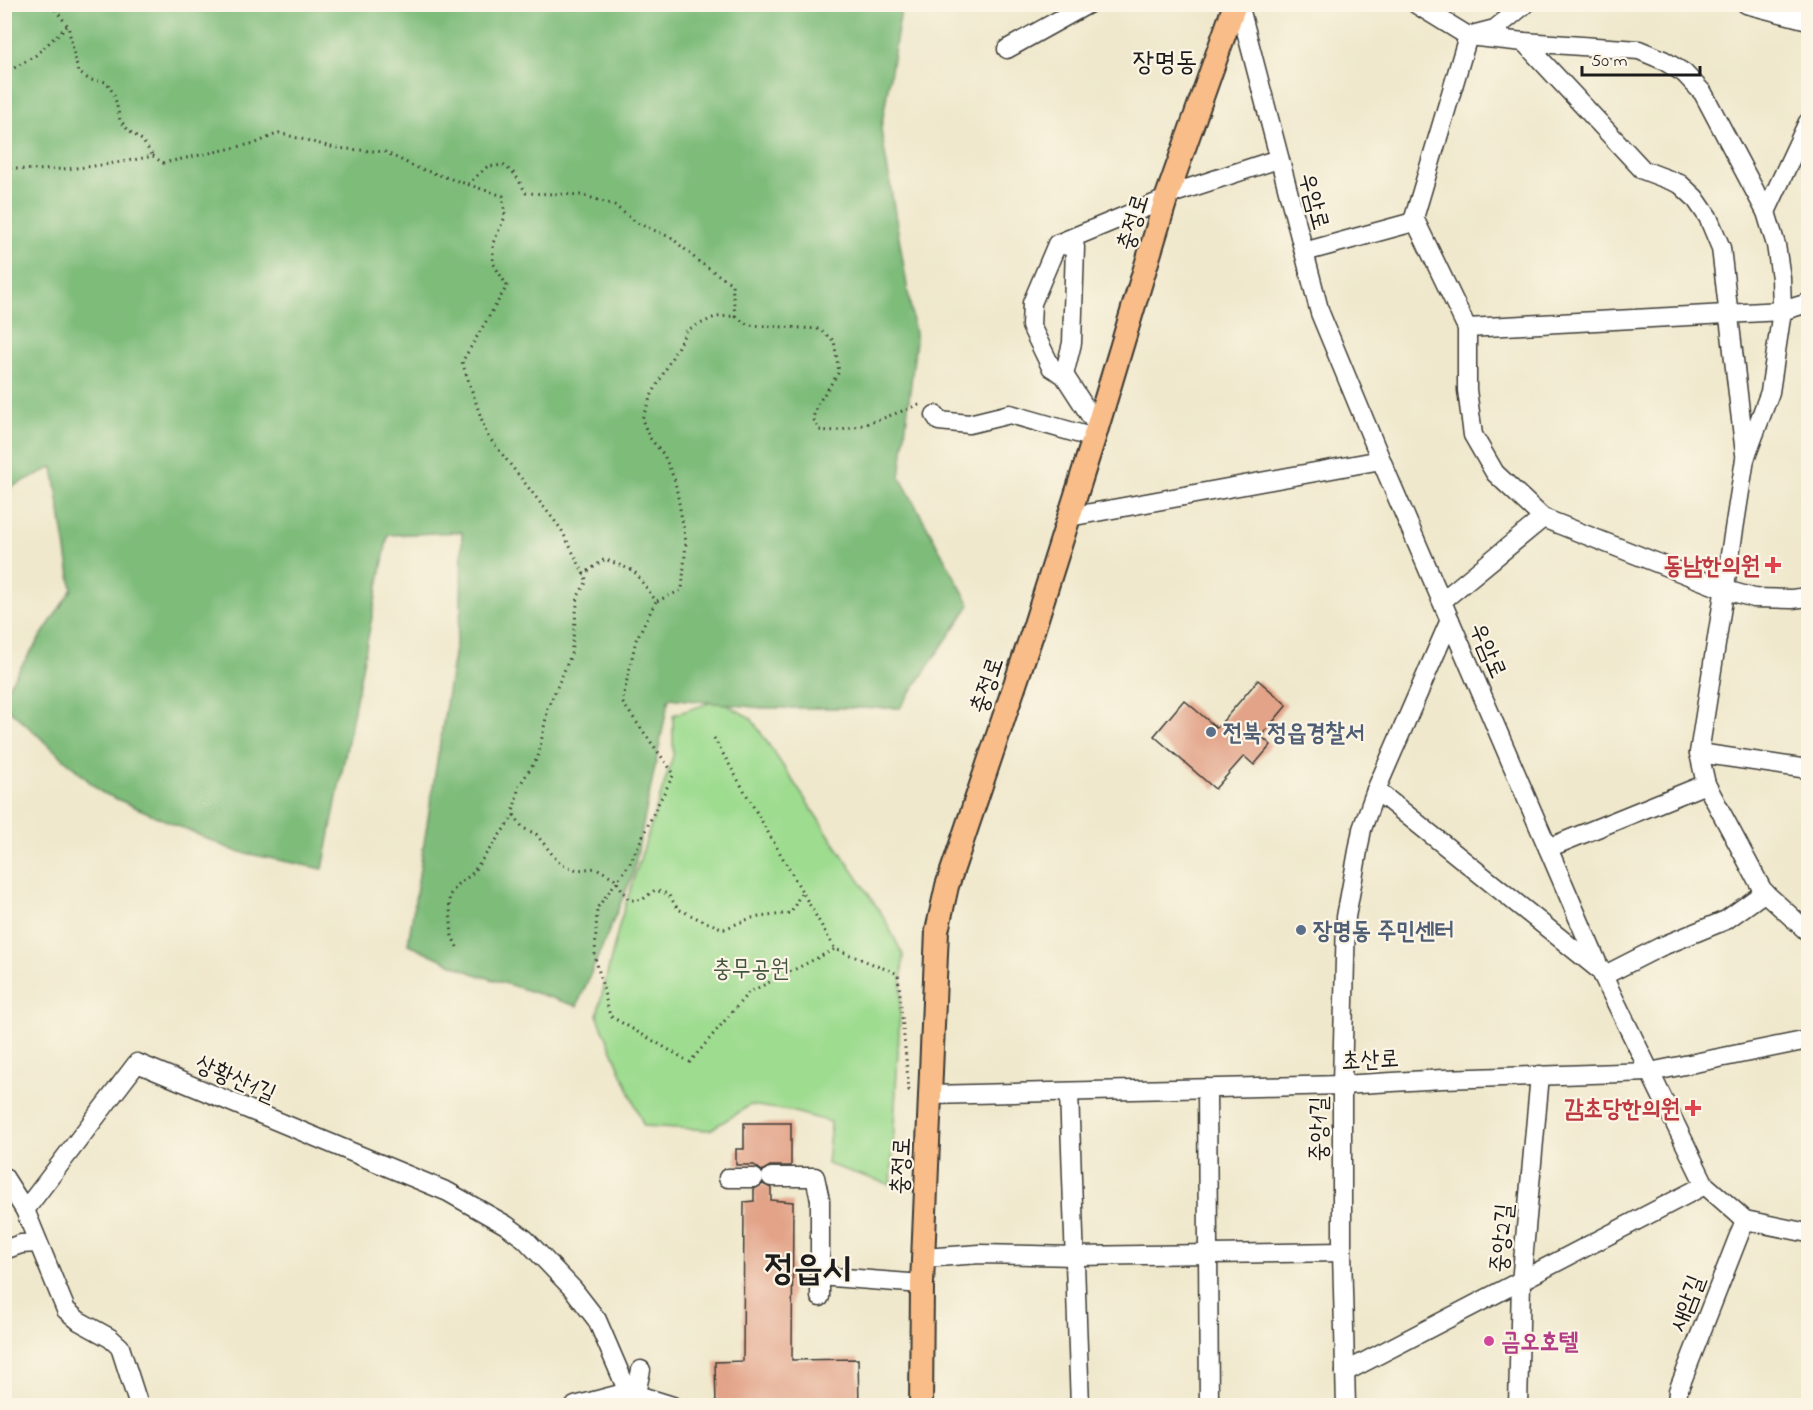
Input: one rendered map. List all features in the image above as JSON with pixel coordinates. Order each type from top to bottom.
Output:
[{"type":"main road","name":"충정로","points":[[921,1406],[922,1284],[937,931],[947,886],[1032,634],[1167,197],[1237,4]]},
{"type":"street","points":[[1007,48],[1088,4]]},
{"type":"street","name":"우암로","points":[[1237,4],[1320,313],[1602,973],[1705,1185],[1745,1220],[1809,1233]]},
{"type":"street","points":[[1416,4],[1468,36],[1640,50],[1663,60],[1684,73],[1703,93],[1766,212],[1778,256],[1782,311],[1770,392],[1745,459],[1699,753],[1706,784],[1739,849],[1765,892],[1809,932]]},
{"type":"street","points":[[1468,36],[1495,29],[1524,4]]},
{"type":"street","points":[[1746,4],[1809,20]]},
{"type":"street","points":[[1304,252],[1410,223],[1414,218],[1468,36]]},
{"type":"street","points":[[1524,42],[1642,170],[1680,184],[1695,198],[1708,217],[1721,249],[1745,459]]},
{"type":"street","points":[[1766,212],[1809,122]]},
{"type":"street","points":[[1096,432],[1064,375],[1051,368],[1031,326],[1032,303],[1058,244],[1167,197],[1278,159]]},
{"type":"street","points":[[1414,218],[1467,328],[1467,390],[1473,435],[1495,473],[1543,518],[1726,590],[1754,598],[1809,597]]},
{"type":"street","points":[[1058,244],[1075,247],[1072,343],[1064,375]]},
{"type":"street","points":[[1467,328],[1782,311],[1809,303]]},
{"type":"street","points":[[935,415],[939,420],[969,424],[1010,414],[1096,432]]},
{"type":"street","points":[[1069,517],[1381,460]]},
{"type":"street","points":[[1442,602],[1543,518]]},
{"type":"street","name":"중앙1길","points":[[1346,1406],[1342,1252],[1342,1085],[1346,916],[1362,829],[1450,620]]},
{"type":"street","points":[[1699,753],[1809,769]]},
{"type":"street","points":[[1548,848],[1706,784]]},
{"type":"street","points":[[1377,790],[1602,973],[1726,920],[1765,892]]},
{"type":"street","name":"초산로","points":[[930,1095],[1342,1085],[1650,1072],[1809,1040]]},
{"type":"street","name":"상황산1길","points":[[25,1210],[137,1063],[448,1192],[506,1225],[525,1239],[573,1289],[597,1320],[632,1393]]},
{"type":"street","name":"중앙2길","points":[[1518,1406],[1521,1282],[1540,1075]]},
{"type":"street","points":[[1207,1088],[1209,1406]]},
{"type":"street","points":[[1069,1092],[1080,1406]]},
{"type":"street","points":[[4,1177],[25,1210],[66,1310],[120,1347],[139,1406]]},
{"type":"street","points":[[728,1178],[815,1177],[820,1200],[820,1297]]},
{"type":"street","points":[[1345,1372],[1705,1185]]},
{"type":"street","name":"새암길","points":[[1677,1406],[1677,1391],[1745,1220]]},
{"type":"street","points":[[4,1250],[21,1244],[38,1243]]},
{"type":"street","points":[[923,1258],[980,1254],[1075,1256],[1342,1252]]},
{"type":"street","points":[[819,1276],[922,1284]]},
{"type":"street","points":[[632,1393],[641,1370]]},
{"type":"street","points":[[575,1406],[632,1393],[673,1406]]},
{"type":"path","points":[[55,4],[54,8],[68,26],[78,72],[90,80],[107,82],[115,97],[120,120],[129,131],[142,140],[153,156],[164,163],[256,143],[279,133],[336,148],[385,152],[415,167],[503,196],[505,217],[493,243],[493,263],[507,286],[462,362],[487,435],[561,529],[587,581],[578,596],[571,655],[563,678],[548,708],[538,757],[519,786],[514,815],[471,875],[458,884],[449,896],[452,936],[457,947]]},
{"type":"path","points":[[4,74],[36,55],[68,26]]},
{"type":"path","points":[[4,168],[28,170],[109,165],[153,156]]},
{"type":"path","points":[[468,184],[487,167],[502,165],[515,174],[526,193],[582,195],[614,205],[637,223],[672,238],[698,261],[732,284],[735,316]]},
{"type":"path","points":[[835,949],[748,993],[690,1062],[610,1016],[595,956],[597,908],[629,865],[674,774],[622,702],[636,640],[656,601],[682,590],[686,542],[675,481],[664,455],[649,436],[642,419],[650,398],[687,330],[715,317],[735,316],[748,325],[819,329],[834,341],[839,372],[817,405],[813,418],[819,430],[830,432],[851,428],[922,404],[935,415]]},
{"type":"path","points":[[582,571],[584,574],[605,559],[634,571],[656,601]]},
{"type":"path","points":[[714,738],[835,949],[898,974],[909,1090],[930,1095]]},
{"type":"path","points":[[514,815],[523,828],[536,834],[560,864],[577,870],[596,868],[614,878],[629,900],[642,900],[655,890],[668,894],[678,909],[724,929],[751,918],[791,913],[802,891]]},
{"type":"green space","points":[[5,4],[902,5],[881,129],[916,340],[900,477],[970,605],[900,708],[762,708],[669,698],[633,874],[577,1006],[472,973],[408,944],[461,610],[462,532],[388,535],[323,869],[235,851],[101,792],[5,706],[5,691],[72,589],[53,467],[5,490]]},
{"type":"green space","name":"충무공원","points":[[718,700],[751,718],[883,916],[903,955],[891,1185],[827,1164],[831,1122],[791,1111],[750,1105],[710,1130],[644,1126],[597,1015],[620,922],[673,756],[673,715]]},
{"type":"building","name":"전북 정읍경찰서","points":[[1258,680],[1287,705],[1261,736],[1271,745],[1254,765],[1244,756],[1215,789],[1154,736],[1184,700],[1217,728]]},
{"type":"building","points":[[744,1123],[791,1123],[791,1166],[770,1166],[762,1171],[754,1165],[736,1165],[736,1149],[744,1149]]},
{"type":"building","points":[[763,1184],[771,1188],[771,1200],[793,1202],[792,1360],[858,1359],[859,1405],[716,1406],[715,1362],[743,1361],[744,1202],[754,1201],[754,1189]]},
{"type":"place","name":"동남한의원","points":[[1773,565]]},
{"type":"place","name":"전북 정읍경찰서","points":[[1211,732]]},
{"type":"place","name":"장명동 주민센터","points":[[1301,930]]},
{"type":"place","name":"감초당한의원","points":[[1693,1108]]},
{"type":"place","name":"금오호텔","points":[[1489,1341]]},
{"type":"district","name":"장명동","points":[[1165,61]]},
{"type":"district","name":"정읍시","points":[[808,1266]]}]
